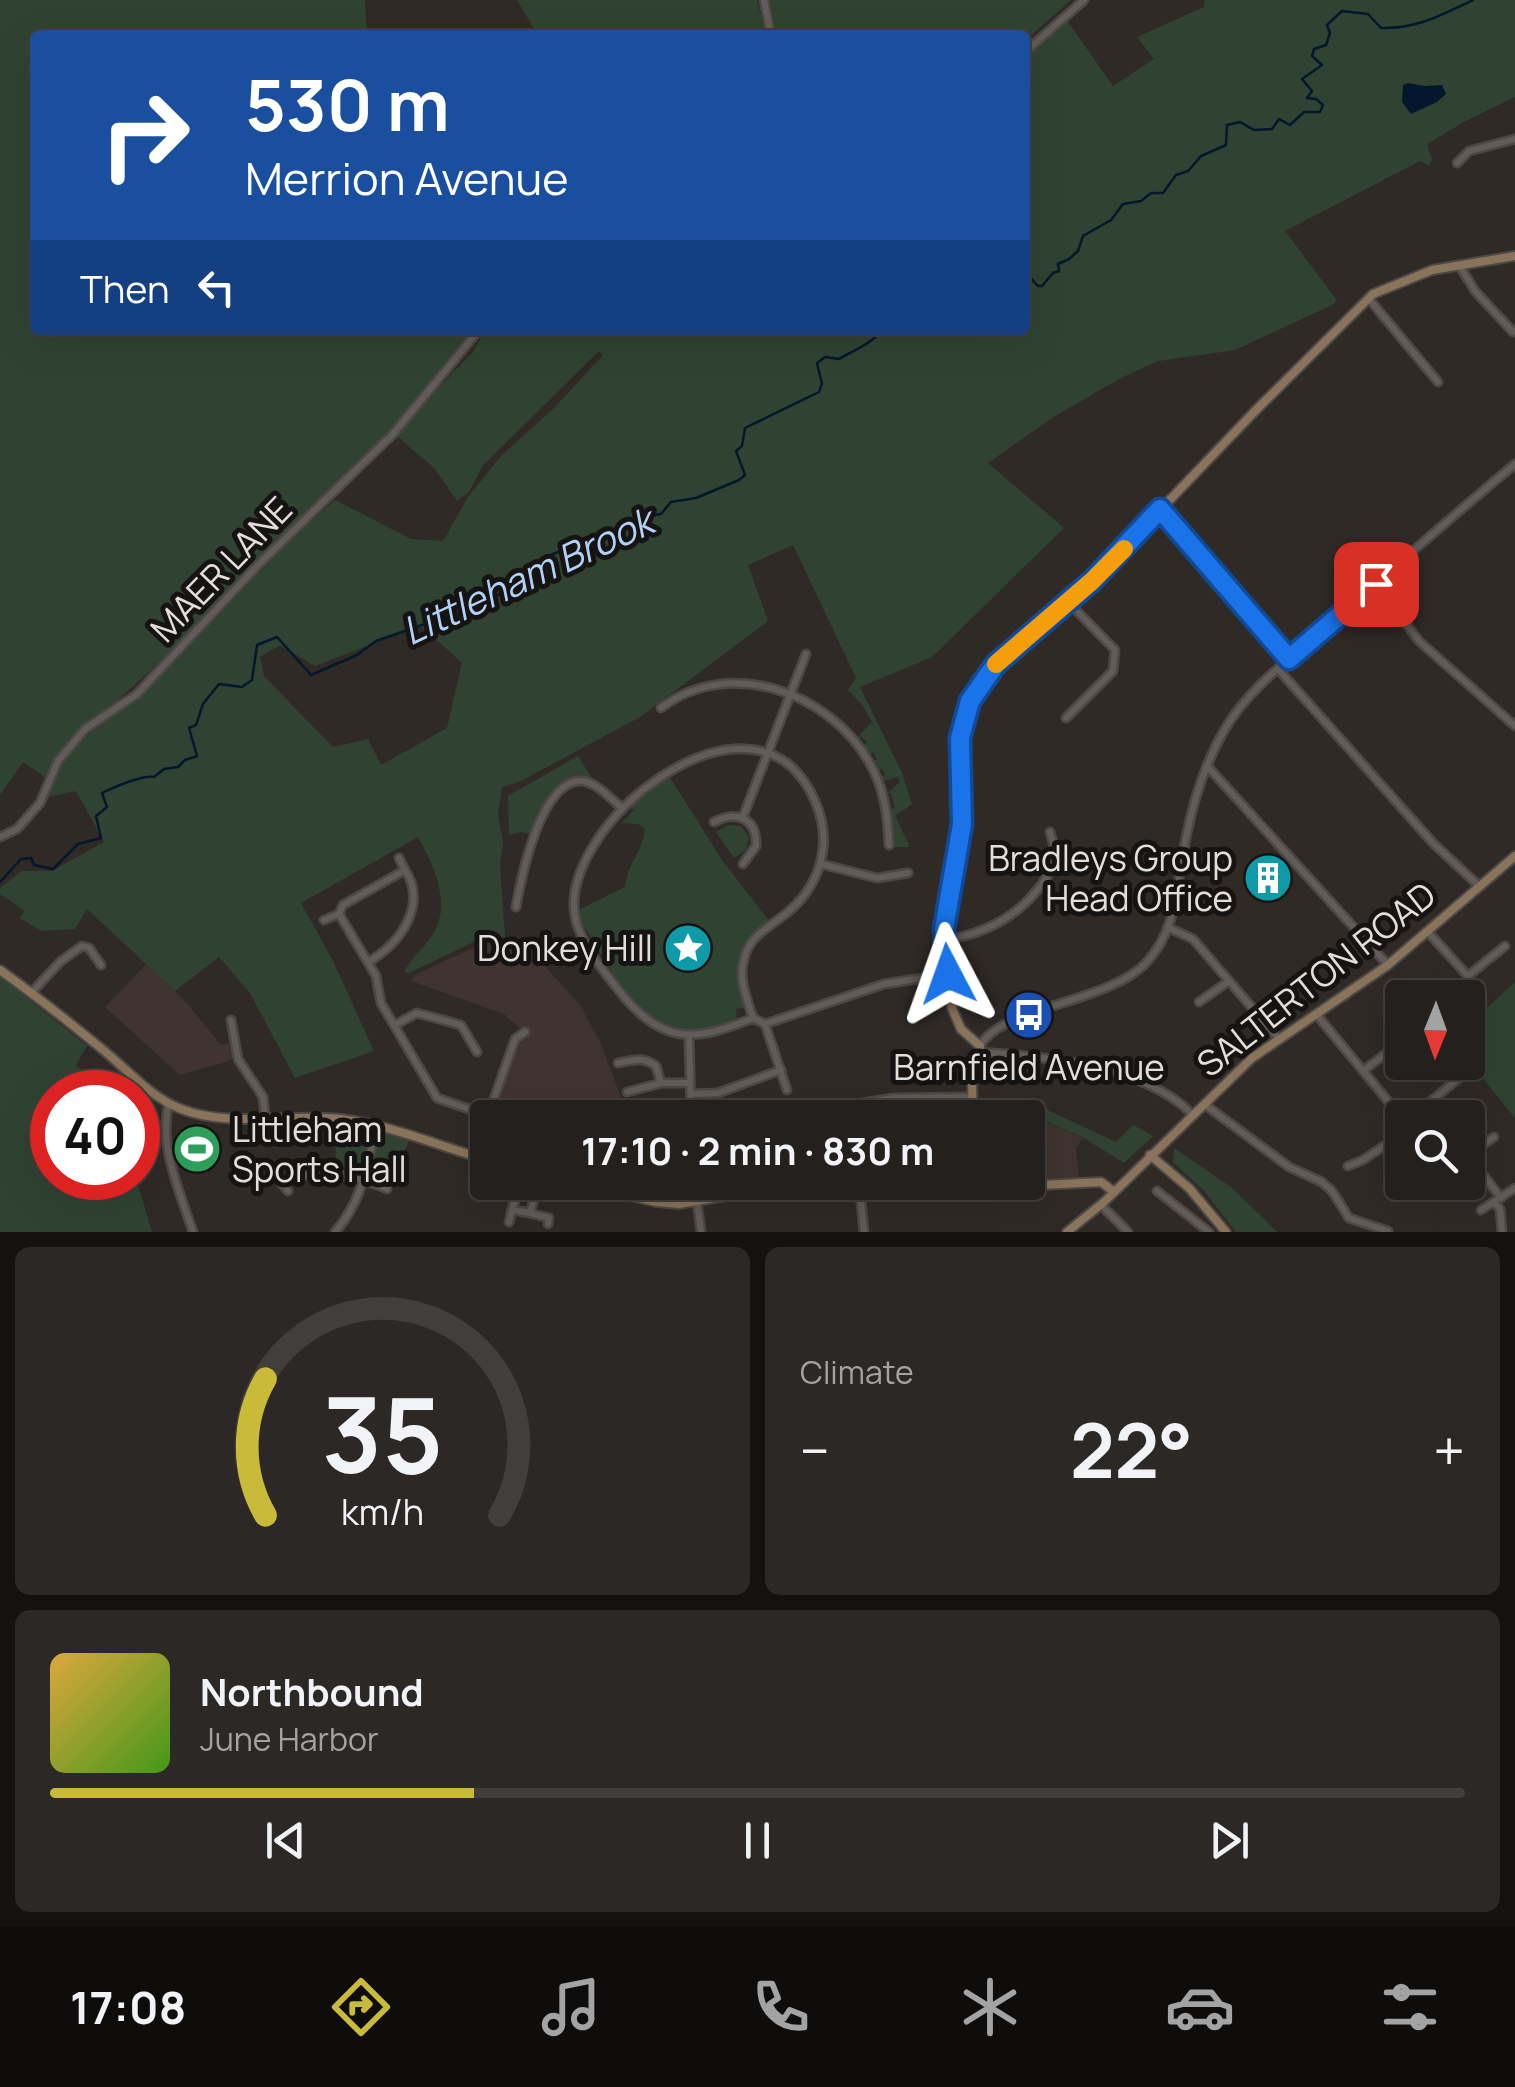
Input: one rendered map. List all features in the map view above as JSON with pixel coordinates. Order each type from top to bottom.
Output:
[{"type":"street","points":[[764,0],[770,30]]},
{"type":"street","points":[[1030,48],[1084,0]]},
{"type":"street","points":[[1457,163],[1469,151],[1515,139]]},
{"type":"street","points":[[1192,1114],[1174,1099],[1111,1072],[1052,1058],[979,1049],[956,1020],[944,929],[962,824],[960,738],[970,701],[996,664],[1068,602],[1369,298],[1415,275],[1515,256]]},
{"type":"street","points":[[1458,264],[1475,291],[1515,331]]},
{"type":"street","points":[[1369,298],[1438,382]]},
{"type":"street","name":"MAER LANE","points":[[0,837],[17,828],[40,803],[58,762],[85,728],[137,694],[257,566],[393,434],[475,335]]},
{"type":"street","points":[[882,1100],[972,1098],[979,1049],[996,1028],[1120,983],[1158,950],[1169,928],[1188,828],[1208,767],[1236,712],[1289,659],[1515,464]]},
{"type":"street","points":[[1160,509],[1289,659]]},
{"type":"street","points":[[1376,584],[1418,640],[1515,726]]},
{"type":"street","points":[[1066,718],[1114,672],[1114,650],[1068,602]]},
{"type":"street","points":[[743,816],[806,654]]},
{"type":"street","points":[[1278,670],[1433,843],[1479,886]]},
{"type":"street","points":[[661,708],[686,691],[716,684],[763,686],[790,694],[826,714],[850,735],[868,759],[884,800],[889,844]]},
{"type":"street","points":[[753,1018],[742,982],[744,956],[755,937],[804,897],[821,864],[823,828],[811,793],[793,771],[767,755],[726,749],[671,770],[622,808],[584,868],[576,895],[576,922],[588,946],[638,1014],[660,1029],[703,1035],[753,1018],[765,1024],[884,984],[948,974]]},
{"type":"street","points":[[1208,767],[1388,966]]},
{"type":"street","points":[[516,907],[532,839],[560,792],[574,782],[592,784],[622,808]]},
{"type":"street","points":[[714,822],[730,815],[743,816],[754,827],[755,850],[743,864]]},
{"type":"street","points":[[945,940],[1000,923],[1037,892],[1057,858],[1050,832]]},
{"type":"street","name":"SALTERTON ROAD","points":[[1067,1232],[1101,1205],[1228,1078],[1388,966],[1515,856]]},
{"type":"street","points":[[368,962],[412,914],[414,892],[399,858]]},
{"type":"street","points":[[821,864],[877,878],[908,873]]},
{"type":"street","points":[[324,920],[340,914],[343,906],[405,870]]},
{"type":"street","points":[[340,914],[376,978],[377,996],[437,1098],[470,1110]]},
{"type":"street","points":[[1169,928],[1194,939],[1279,1039]]},
{"type":"street","points":[[1427,932],[1468,976],[1505,946]]},
{"type":"street","points":[[32,992],[61,961],[82,946],[89,948],[102,965]]},
{"type":"street","points":[[0,970],[169,1104],[208,1115],[304,1115],[377,1125],[470,1155]]},
{"type":"street","points":[[1200,1002],[1229,981]]},
{"type":"street","points":[[395,1025],[416,1013],[461,1026],[477,1052]]},
{"type":"street","points":[[1316,1014],[1389,1100]]},
{"type":"street","points":[[231,1020],[238,1059],[263,1097],[266,1116]]},
{"type":"street","points":[[765,1024],[787,1090]]},
{"type":"street","points":[[494,1100],[516,1039],[525,1032]]},
{"type":"street","points":[[689,1036],[691,1100]]},
{"type":"street","points":[[1363,1072],[1385,1055]]},
{"type":"street","points":[[618,1064],[640,1058],[650,1062],[656,1066],[661,1084]]},
{"type":"street","points":[[691,1094],[718,1093],[780,1070]]},
{"type":"street","points":[[1431,1100],[1456,1080]]},
{"type":"street","points":[[627,1092],[661,1084],[690,1083]]},
{"type":"street","points":[[1203,1103],[1289,1168],[1322,1182],[1349,1218],[1388,1230]]},
{"type":"street","points":[[169,1104],[165,1118],[169,1156],[193,1232]]},
{"type":"street","points":[[335,1232],[350,1214],[364,1179],[377,1125]]},
{"type":"street","points":[[1485,1143],[1494,1137]]},
{"type":"street","points":[[1348,1166],[1385,1145]]},
{"type":"street","points":[[1150,1155],[1196,1195],[1226,1232]]},
{"type":"street","points":[[282,1184],[316,1172],[364,1179],[387,1189]]},
{"type":"street","points":[[1485,1181],[1497,1200],[1502,1232]]},
{"type":"street","points":[[1045,1185],[1101,1182],[1114,1192]]},
{"type":"street","points":[[1482,1210],[1515,1188]]},
{"type":"street","points":[[1157,1191],[1209,1232]]},
{"type":"street","points":[[1184,1210],[1196,1195]]},
{"type":"street","points":[[509,1222],[514,1200]]},
{"type":"street","points":[[530,1212],[534,1200]]},
{"type":"street","points":[[648,1200],[665,1204],[703,1200]]},
{"type":"street","points":[[861,1200],[864,1232]]},
{"type":"street","points":[[697,1201],[701,1232]]},
{"type":"street","points":[[1101,1205],[1128,1232]]},
{"type":"street","points":[[512,1210],[549,1218],[548,1224]]},
{"type":"shaded area","points":[[483,943],[524,943],[580,1005],[600,1042],[622,1100],[500,1100],[522,1031],[504,1014],[411,981],[415,975]]},
{"type":"shaded area","points":[[147,964],[184,1000],[221,1045],[229,1043],[232,1060],[180,1075],[105,1007]]},
{"type":"shaded area","points":[[1046,1122],[1083,1138],[1076,1148],[1079,1179],[1045,1179]]},
{"type":"green space","points":[[0,0],[365,0],[367,30],[30,30],[30,335],[471,335],[450,366],[390,434],[185,638],[68,741],[45,777],[23,762],[0,795]]},
{"type":"green space","points":[[517,0],[757,0],[765,30],[535,30]]},
{"type":"green space","points":[[770,0],[1071,0],[1030,37],[1030,30],[776,30]]},
{"type":"green space","points":[[1205,0],[1515,0],[1515,97],[1427,144],[1432,159],[1429,166],[1420,161],[1285,231],[1337,300],[1332,305],[1235,350],[1158,361],[1055,416],[988,463],[1064,528],[932,657],[860,687],[902,773],[912,804],[895,816],[910,847],[893,847],[889,810],[895,808],[891,793],[886,794],[900,782],[898,777],[883,781],[882,769],[877,771],[872,762],[877,759],[873,752],[868,755],[862,747],[867,742],[862,737],[856,739],[872,722],[848,690],[856,678],[793,545],[748,565],[768,621],[640,717],[519,782],[502,787],[498,814],[503,842],[500,864],[505,937],[482,938],[404,972],[433,934],[441,910],[435,872],[418,837],[301,903],[332,959],[374,1051],[295,1078],[250,993],[219,957],[175,991],[87,909],[75,929],[42,931],[19,918],[25,911],[0,894],[0,888],[22,871],[52,871],[104,842],[76,791],[49,797],[64,758],[152,685],[264,567],[335,500],[411,539],[443,541],[468,497],[501,456],[555,407],[603,355],[599,351],[483,465],[469,492],[457,501],[435,469],[397,436],[435,388],[473,352],[482,335],[1030,335],[1030,55],[1068,22],[1113,86],[1154,59],[1137,37],[1204,7]],"holes":[[[420,625],[462,663],[447,728],[381,765],[368,739],[333,747],[264,676],[260,657],[280,645],[315,666]]]},
{"type":"green space","points":[[578,756],[594,782],[572,779],[560,787],[534,830],[509,835],[508,796]]},
{"type":"green space","points":[[664,768],[722,860],[770,922],[749,940],[740,959],[739,981],[746,1008],[736,1009],[737,1019],[699,1030],[678,1029],[643,1010],[615,976],[582,923],[579,910],[625,887],[645,829],[638,824],[622,823],[634,810],[620,802]]},
{"type":"green space","points":[[729,825],[741,826],[749,837],[746,850],[734,858],[716,832]]},
{"type":"green space","points":[[0,976],[87,1046],[76,1065],[82,1070],[30,1070],[30,1200],[143,1200],[152,1232],[0,1232]]},
{"type":"green space","points":[[1515,982],[1515,1118],[1484,1080],[1485,1010]]},
{"type":"green space","points":[[1045,1109],[1116,1142],[1133,1125],[1153,1136],[1124,1163],[1084,1138],[1045,1121]]},
{"type":"green space","points":[[326,1123],[364,1128],[371,1137],[361,1172],[335,1172],[336,1141]]},
{"type":"green space","points":[[384,1133],[409,1141],[389,1182],[378,1183],[369,1174],[378,1137]]},
{"type":"green space","points":[[1174,1148],[1231,1187],[1277,1232],[1236,1232],[1204,1191],[1173,1162]]},
{"type":"water","points":[[1403,85],[1442,85],[1446,94],[1411,114],[1402,102]]},
{"type":"waterway","name":"Littleham Brook","points":[[1030,277],[1042,286],[1059,271],[1058,264],[1078,251],[1083,236],[1111,220],[1123,204],[1141,201],[1151,193],[1163,193],[1176,175],[1188,171],[1201,156],[1226,145],[1227,125],[1240,122],[1254,130],[1272,129],[1279,119],[1290,125],[1304,112],[1320,112],[1323,105],[1307,98],[1312,91],[1302,79],[1322,65],[1312,56],[1314,49],[1326,45],[1330,33],[1327,25],[1342,11],[1368,14],[1381,28],[1394,28],[1428,20],[1473,0]]},
{"type":"waterway","name":"Littleham Brook","points":[[0,882],[21,859],[31,858],[34,865],[53,869],[78,844],[101,838],[96,816],[107,807],[102,793],[154,777],[197,756],[189,728],[196,725],[203,704],[219,684],[242,687],[252,680],[257,645],[277,637],[311,675],[357,655],[376,641],[436,620],[449,607],[506,593],[514,580],[522,580],[551,555],[592,537],[623,529],[644,517],[661,514],[671,502],[696,498],[739,480],[745,475],[736,451],[742,446],[745,428],[819,392],[822,384],[817,363],[825,357],[839,359],[879,335]]},
{"type":"slow traffic","points":[[996,664],[1124,549]]},
{"type":"place","name":"Bradleys Group Head Office","points":[[1268,878]]},
{"type":"place","name":"Donkey Hill","points":[[688,948]]},
{"type":"place","name":"Barnfield Avenue","points":[[1029,1015]]},
{"type":"place","name":"Littleham Sports Hall","points":[[197,1149]]},
{"type":"route","points":[[948,974],[944,929],[962,824],[960,738],[970,701],[996,664],[1092,581],[1160,509],[1289,659],[1376,584]]}]
